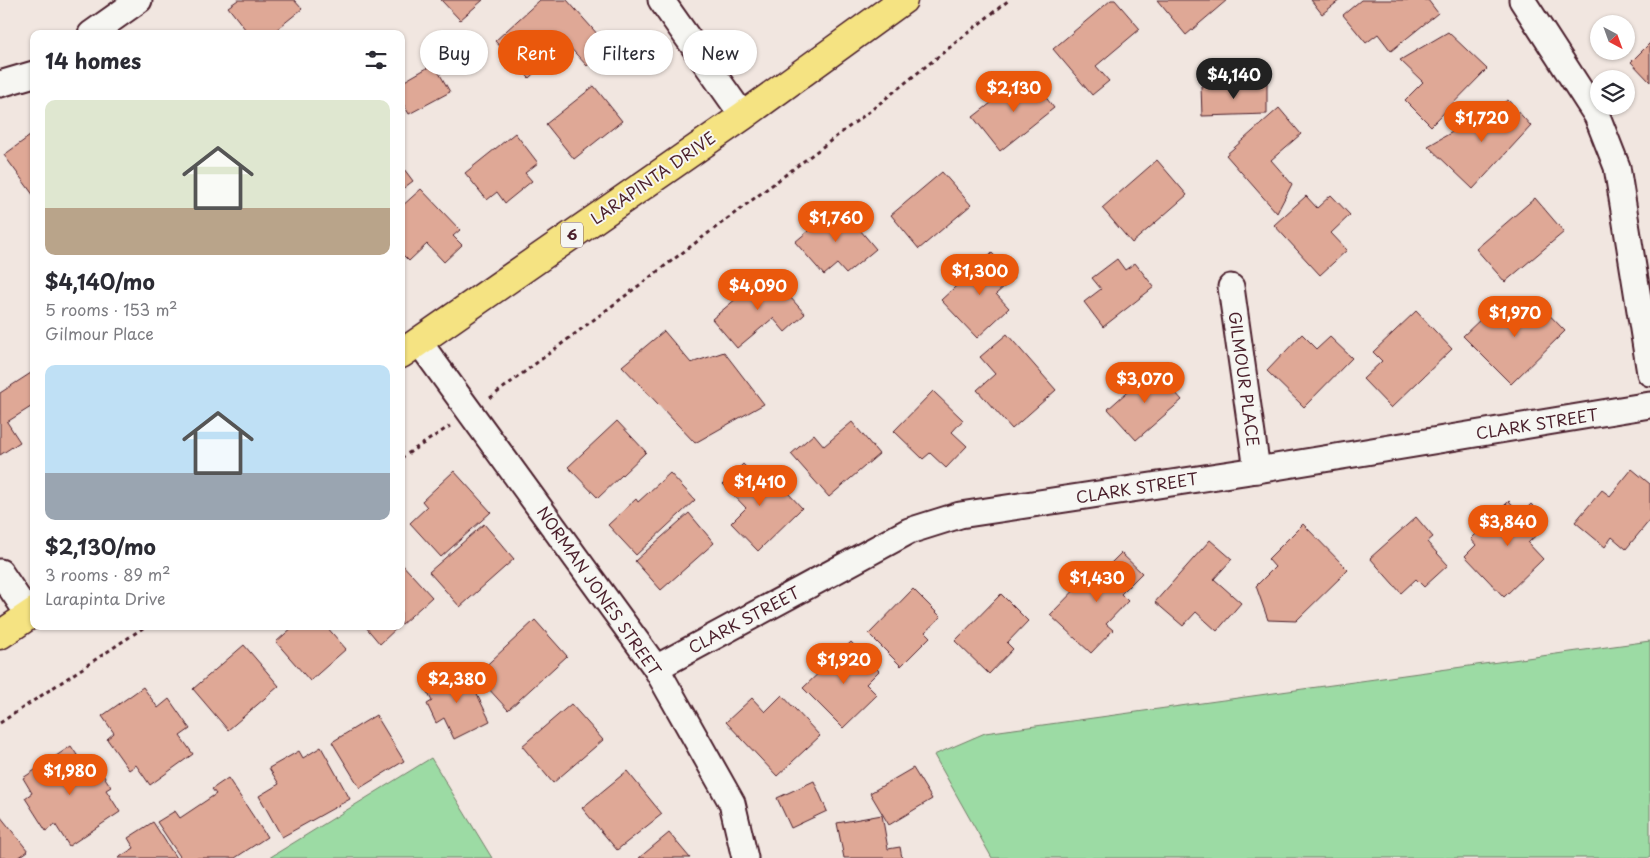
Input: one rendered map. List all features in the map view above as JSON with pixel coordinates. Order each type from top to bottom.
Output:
[{"type":"main road","name":"LARAPINTA DRIVE","points":[[410,348],[743,116],[903,0]]},
{"type":"main road","points":[[0,636],[30,614]]},
{"type":"street","points":[[96,30],[139,0]]},
{"type":"street","points":[[662,0],[743,116]]},
{"type":"street","points":[[1522,0],[1597,116],[1617,167],[1650,373]]},
{"type":"street","points":[[0,84],[30,75]]},
{"type":"street","name":"GILMOUR PLACE","points":[[1230,287],[1257,470]]},
{"type":"street","name":"NORMAN JONES STREET","points":[[410,348],[471,412],[656,668],[732,803],[745,858]]},
{"type":"street","name":"CLARK STREET","points":[[656,668],[909,531],[960,515],[1257,470],[1650,405]]},
{"type":"street","points":[[0,572],[30,612]]},
{"type":"path","points":[[405,455],[471,412],[870,111],[1009,0]]},
{"type":"path","points":[[0,723],[140,630]]},
{"type":"green space","points":[[1650,641],[1650,858],[992,858],[934,755],[985,733]]},
{"type":"green space","points":[[431,758],[492,858],[269,858]]},
{"type":"building","points":[[238,0],[294,0],[302,9],[276,30],[246,30],[228,7]]},
{"type":"building","points":[[441,0],[483,0],[460,20]]},
{"type":"building","points":[[540,0],[567,0],[594,30],[584,30],[584,63],[574,52],[574,30],[507,30]]},
{"type":"building","points":[[1111,0],[1115,0],[1140,29],[1096,66],[1109,81],[1092,95],[1053,49]]},
{"type":"building","points":[[1157,0],[1227,0],[1186,35]]},
{"type":"building","points":[[1311,0],[1340,0],[1322,14]]},
{"type":"building","points":[[1361,0],[1428,0],[1438,13],[1391,51],[1378,34],[1366,43],[1343,15]]},
{"type":"building","points":[[1448,32],[1487,69],[1431,126],[1405,100],[1423,82],[1400,60]]},
{"type":"building","points":[[1650,43],[1650,82],[1631,62]]},
{"type":"building","points":[[420,72],[420,75],[440,75],[450,92],[409,114],[405,107],[405,81]]},
{"type":"building","points":[[1028,74],[1054,108],[1000,151],[973,117]]},
{"type":"building","points":[[1267,83],[1267,114],[1202,116],[1201,86]]},
{"type":"building","points":[[594,86],[622,121],[574,159],[546,124]]},
{"type":"building","points":[[1508,100],[1531,126],[1473,189],[1428,146]]},
{"type":"building","points":[[1279,108],[1301,134],[1271,160],[1292,184],[1277,213],[1226,155]]},
{"type":"building","points":[[515,133],[538,163],[525,173],[532,181],[505,203],[497,192],[487,200],[465,173]]},
{"type":"building","points":[[30,136],[30,191],[4,155]]},
{"type":"building","points":[[1157,160],[1187,195],[1132,243],[1102,208]]},
{"type":"building","points":[[405,170],[413,181],[405,187]]},
{"type":"building","points":[[942,172],[971,205],[919,249],[891,215]]},
{"type":"building","points":[[421,189],[460,230],[453,236],[462,245],[444,262],[427,244],[409,261],[405,257],[405,203]]},
{"type":"building","points":[[1331,195],[1350,215],[1331,233],[1347,250],[1320,275],[1274,225],[1306,196],[1317,208]]},
{"type":"building","points":[[1535,198],[1564,232],[1505,282],[1476,249]]},
{"type":"building","points":[[839,205],[876,249],[846,274],[837,264],[824,275],[795,242]]},
{"type":"building","points":[[992,253],[1014,278],[996,294],[1009,308],[977,338],[941,300]]},
{"type":"building","points":[[1117,259],[1125,270],[1135,263],[1154,287],[1103,327],[1084,302],[1101,289],[1092,278]]},
{"type":"building","points":[[768,272],[805,314],[785,332],[773,318],[737,348],[712,319]]},
{"type":"building","points":[[1532,297],[1565,331],[1511,384],[1463,336],[1484,316],[1489,321],[1509,303],[1517,311]]},
{"type":"building","points":[[1416,311],[1452,349],[1391,408],[1363,379],[1382,361],[1373,352]]},
{"type":"building","points":[[664,331],[691,363],[724,352],[764,404],[695,443],[622,366]]},
{"type":"building","points":[[1007,334],[1056,390],[1012,429],[977,390],[995,374],[980,357]]},
{"type":"building","points":[[1302,334],[1317,349],[1330,337],[1352,358],[1304,407],[1267,371]]},
{"type":"building","points":[[1154,368],[1182,400],[1136,440],[1108,409]]},
{"type":"building","points":[[30,374],[30,408],[7,422],[20,442],[0,455],[0,393]]},
{"type":"building","points":[[933,391],[963,420],[952,432],[967,446],[946,468],[930,453],[923,459],[894,431]]},
{"type":"building","points":[[617,421],[646,452],[598,498],[568,467]]},
{"type":"building","points":[[852,422],[879,454],[829,497],[791,454],[814,434],[824,446]]},
{"type":"building","points":[[743,464],[764,486],[773,477],[802,508],[758,551],[731,523],[746,508],[723,484]]},
{"type":"building","points":[[1632,469],[1650,484],[1650,520],[1626,549],[1612,537],[1605,547],[1575,522],[1602,490],[1610,496]]},
{"type":"building","points":[[454,471],[491,512],[441,557],[410,523],[427,507],[422,501]]},
{"type":"building","points":[[670,473],[695,500],[636,555],[608,525],[636,499],[638,502]]},
{"type":"building","points":[[1509,501],[1521,514],[1531,504],[1549,523],[1528,543],[1543,559],[1504,597],[1465,556],[1476,545],[1471,539]]},
{"type":"building","points":[[689,513],[714,543],[661,590],[635,561]]},
{"type":"building","points":[[1416,517],[1433,537],[1427,542],[1448,565],[1424,587],[1416,579],[1401,593],[1370,558]]},
{"type":"building","points":[[484,524],[514,559],[460,607],[429,572]]},
{"type":"building","points":[[1303,524],[1348,570],[1296,621],[1268,620],[1256,586],[1275,567],[1268,559]]},
{"type":"building","points":[[1210,540],[1232,559],[1214,579],[1241,603],[1217,631],[1196,612],[1183,626],[1155,602]]},
{"type":"building","points":[[1121,553],[1142,573],[1121,594],[1128,601],[1106,624],[1113,630],[1091,653],[1050,615],[1096,568],[1101,573]]},
{"type":"building","points":[[405,567],[432,597],[405,621]]},
{"type":"building","points":[[913,589],[941,617],[925,632],[930,637],[901,666],[869,634]]},
{"type":"building","points":[[1001,594],[1028,621],[1007,643],[1013,649],[989,674],[955,641]]},
{"type":"building","points":[[535,620],[567,656],[508,710],[476,675]]},
{"type":"building","points":[[290,630],[329,630],[346,649],[310,681],[276,642]]},
{"type":"building","points":[[368,630],[395,630],[380,644]]},
{"type":"building","points":[[851,642],[879,671],[866,684],[877,695],[843,728],[803,688]]},
{"type":"building","points":[[244,645],[279,686],[228,730],[193,689]]},
{"type":"building","points":[[464,668],[490,721],[454,739],[444,718],[436,723],[427,704],[432,701],[425,688]]},
{"type":"building","points":[[143,687],[158,708],[169,699],[190,729],[180,736],[193,754],[150,785],[136,765],[129,770],[107,739],[114,733],[102,716]]},
{"type":"building","points":[[782,695],[820,736],[777,776],[726,722],[752,698],[765,712]]},
{"type":"building","points":[[571,704],[603,740],[553,783],[522,746]]},
{"type":"building","points":[[376,715],[404,761],[360,788],[332,742]]},
{"type":"building","points":[[71,746],[83,764],[92,758],[111,787],[106,790],[120,812],[69,846],[55,824],[46,831],[25,798],[32,793],[23,778]]},
{"type":"building","points":[[321,747],[350,799],[282,837],[259,796],[279,784],[269,768],[299,751],[303,758]]},
{"type":"building","points":[[913,768],[932,799],[889,825],[870,793]]},
{"type":"building","points":[[627,771],[662,814],[617,850],[582,808]]},
{"type":"building","points":[[228,778],[267,837],[235,858],[181,858],[157,822],[175,811],[180,818],[216,794],[212,789]]},
{"type":"building","points":[[814,781],[827,811],[791,828],[777,798]]},
{"type":"building","points":[[882,815],[888,849],[900,847],[902,858],[844,858],[837,823]]},
{"type":"building","points":[[0,816],[28,851],[18,858],[0,858]]},
{"type":"building","points":[[153,822],[176,858],[118,858],[134,848],[128,838]]},
{"type":"building","points":[[669,833],[690,858],[639,858]]}]
